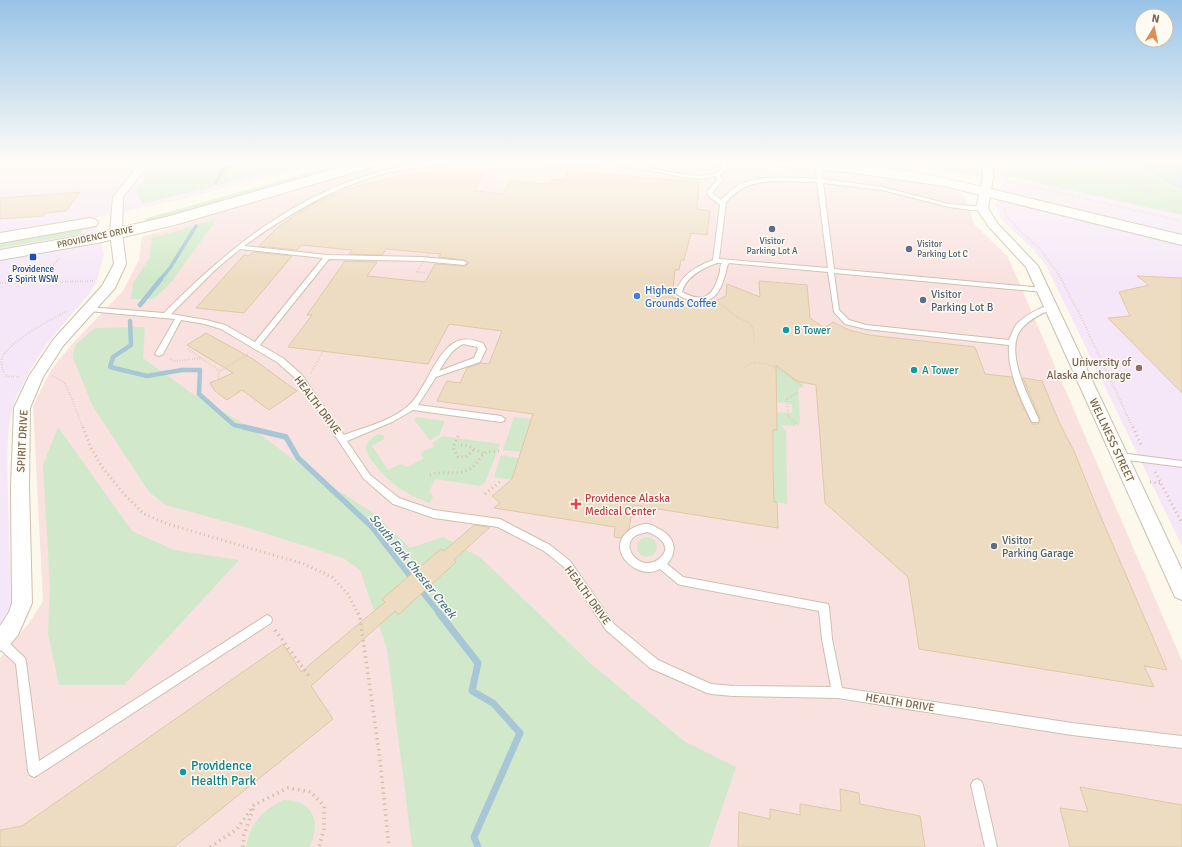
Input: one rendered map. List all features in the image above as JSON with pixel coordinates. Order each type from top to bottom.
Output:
[{"type":"main road","points":[[146,212],[185,202]]},
{"type":"main road","name":"PROVIDENCE DRIVE","points":[[0,238],[121,222],[193,215],[238,202]]},
{"type":"main road","points":[[1040,202],[1182,240]]},
{"type":"main road","points":[[1052,202],[1182,230]]},
{"type":"main road","name":"PROVIDENCE DRIVE","points":[[0,254],[48,247],[121,222]]},
{"type":"street","name":"SPIRIT DRIVE","points":[[0,642],[14,624],[22,604],[20,486],[22,408],[36,376],[58,343],[108,288],[120,264],[121,222],[119,202]]},
{"type":"street","points":[[982,208],[983,202]]},
{"type":"street","name":"WELLNESS STREET","points":[[982,208],[993,225],[1032,266],[1182,591]]},
{"type":"lane","points":[[166,315],[213,268],[238,247],[283,215],[308,202]]},
{"type":"lane","points":[[716,261],[722,204],[719,202]]},
{"type":"lane","points":[[822,202],[836,311],[847,322],[866,328],[1013,343]]},
{"type":"lane","points":[[934,202],[969,209],[982,208]]},
{"type":"lane","points":[[238,247],[327,257],[422,259],[464,263]]},
{"type":"lane","points":[[256,346],[327,257]]},
{"type":"lane","points":[[727,261],[723,266],[723,273],[713,296],[708,299],[700,300],[683,296],[680,293],[680,289],[688,278],[699,268],[716,261],[727,261],[1044,290]]},
{"type":"lane","points":[[1035,420],[1012,364],[1011,354],[1017,328],[1035,312],[1051,307]]},
{"type":"lane","name":"HEALTH DRIVE","points":[[88,309],[166,315],[223,327],[280,360],[298,376],[343,439],[367,477],[396,501],[434,514],[500,523],[547,548],[567,564],[610,626],[654,664],[711,689],[733,691],[838,693],[1072,729],[1182,742]]},
{"type":"lane","points":[[159,354],[179,317]]},
{"type":"lane","points":[[343,439],[412,407],[421,397],[427,383],[434,375],[448,352],[460,342],[470,342],[480,345],[482,349],[477,360],[434,375]]},
{"type":"lane","points":[[412,407],[500,419]]},
{"type":"lane","points":[[1120,456],[1182,464]]},
{"type":"lane","points":[[647,528],[660,532],[669,542],[670,548],[669,555],[661,564],[646,568],[631,562],[626,556],[624,549],[628,536],[640,529],[647,528]]},
{"type":"lane","points":[[661,564],[681,581],[824,607],[829,647],[838,693]]},
{"type":"lane","points":[[0,642],[21,662],[34,771],[267,620]]},
{"type":"lane","points":[[977,786],[991,847]]},
{"type":"path","points":[[1095,202],[1182,222]]},
{"type":"path","points":[[1003,203],[1006,216],[1040,250],[1059,275],[1083,321],[1141,446]]},
{"type":"path","points":[[429,253],[417,272],[430,273]]},
{"type":"path","points":[[34,281],[62,256]]},
{"type":"path","points":[[0,283],[94,280],[92,285]]},
{"type":"path","points":[[721,304],[735,316],[750,323],[754,333],[754,342]]},
{"type":"path","points":[[70,308],[22,338],[3,356],[1,364],[3,372],[6,376],[48,376],[62,381],[67,387],[95,455],[102,467],[124,494],[144,514],[171,525],[304,564],[332,577],[348,594],[360,618],[380,751],[389,847]]},
{"type":"path","points":[[188,349],[220,371]]},
{"type":"path","points":[[310,375],[324,351]]},
{"type":"path","points":[[218,379],[220,371],[250,353]]},
{"type":"path","points":[[170,355],[170,358],[175,361],[202,358]]},
{"type":"path","points":[[745,367],[758,363],[770,364],[803,388]]},
{"type":"path","points":[[798,392],[787,399],[786,403],[788,416],[798,424]]},
{"type":"path","points":[[458,436],[453,448],[458,457],[466,457],[475,449]]},
{"type":"path","points":[[461,445],[483,453]]},
{"type":"path","points":[[430,475],[434,473],[452,474],[469,471],[474,467],[483,453],[488,451],[499,451]]},
{"type":"path","points":[[1156,473],[1182,523]]},
{"type":"path","points":[[485,494],[501,481]]},
{"type":"path","points":[[267,620],[309,676]]},
{"type":"path","points":[[210,847],[237,829],[254,805],[288,788],[311,792],[324,806],[324,829],[319,847]]},
{"type":"path","points":[[243,847],[244,835],[254,805]]},
{"type":"shaded area","points":[[0,202],[171,202],[95,218],[104,255],[97,281],[88,295],[48,342],[31,368],[14,402],[9,425],[7,457],[11,606],[0,625]]},
{"type":"shaded area","name":"Providence Alaska Medical Center","points":[[259,202],[967,202],[974,224],[1008,257],[1182,661],[1182,847],[0,847],[0,658],[30,622],[43,601],[33,406],[51,370],[73,343],[123,291],[139,260],[142,237]]},
{"type":"shaded area","name":"University of Alaska Anchorage","points":[[997,202],[1182,202],[1182,546],[1046,265],[1033,249],[1005,223],[1000,216],[996,205]]},
{"type":"green space","points":[[141,202],[152,202],[142,204]]},
{"type":"green space","points":[[206,202],[227,202],[146,222],[144,220]]},
{"type":"green space","points":[[1122,202],[1182,202],[1182,215]]},
{"type":"green space","points":[[217,219],[172,281],[154,299],[131,299],[133,283],[149,259],[152,238]]},
{"type":"green space","points":[[81,229],[81,234],[0,248],[0,241]]},
{"type":"green space","points":[[145,327],[143,358],[190,392],[254,430],[317,477],[375,514],[410,548],[443,537],[481,558],[590,663],[684,741],[736,767],[709,847],[412,847],[387,649],[360,570],[343,558],[245,527],[166,505],[149,492],[92,405],[73,358],[75,345],[95,328]]},
{"type":"green space","points":[[773,362],[797,381],[805,383],[798,390],[800,423],[794,426],[781,425],[786,432],[787,504],[774,502],[773,430],[777,430],[776,412],[792,413],[792,404],[777,402]]},
{"type":"green space","points":[[416,417],[445,421],[439,435],[430,440],[414,420]]},
{"type":"green space","points":[[514,417],[531,419],[521,452],[503,450]]},
{"type":"green space","points":[[58,427],[132,531],[174,550],[239,560],[124,685],[59,685],[48,634],[50,587],[43,465]]},
{"type":"green space","points":[[378,434],[383,435],[383,440],[372,446],[388,470],[400,464],[408,467],[424,458],[421,455],[422,452],[434,446],[432,443],[443,436],[500,444],[485,483],[480,486],[435,479],[429,492],[433,497],[430,503],[405,492],[391,482],[373,462],[367,454],[366,446],[370,440]]},
{"type":"green space","points":[[501,455],[519,458],[512,480],[494,477]]},
{"type":"green space","points":[[643,537],[651,537],[657,543],[657,551],[651,557],[643,557],[637,551],[637,543]]},
{"type":"green space","points":[[283,800],[301,804],[308,808],[312,814],[315,821],[315,829],[309,847],[246,847],[251,831],[258,819],[269,808]]},
{"type":"building","points":[[0,202],[73,202],[66,211],[45,213],[43,216],[0,219]]},
{"type":"building","points":[[317,202],[698,202],[697,209],[710,211],[707,235],[691,233],[684,260],[681,260],[679,270],[675,270],[672,297],[689,304],[707,305],[726,296],[727,284],[760,297],[759,281],[807,285],[810,318],[824,328],[833,322],[849,330],[869,335],[975,347],[985,374],[1012,377],[1022,405],[1032,424],[1038,424],[1040,419],[1023,378],[1042,381],[1060,424],[1074,451],[1167,670],[1144,666],[1154,687],[919,649],[908,577],[825,503],[816,385],[797,381],[776,365],[777,430],[773,430],[773,465],[774,502],[777,502],[778,528],[633,505],[629,529],[621,538],[614,537],[615,527],[494,508],[500,503],[492,496],[512,479],[533,414],[437,401],[447,381],[460,383],[467,368],[481,363],[489,364],[502,331],[449,324],[428,364],[288,347],[312,315],[307,315],[345,261],[377,262],[367,276],[425,282],[435,264],[464,266],[468,264],[468,262],[464,260],[439,257],[441,254],[386,249],[382,255],[349,254],[352,250],[301,245],[297,250],[259,246],[276,229]]},
{"type":"building","points":[[253,252],[292,256],[244,313],[196,308],[244,255],[249,256]]},
{"type":"building","points":[[1137,276],[1182,278],[1182,393],[1108,318],[1130,316],[1119,292],[1149,285]]},
{"type":"building","points":[[206,333],[253,359],[297,391],[269,410],[242,390],[227,400],[215,391],[210,383],[233,373],[187,345]]},
{"type":"building","name":"Providence Health Park","points":[[474,525],[490,527],[454,560],[456,562],[398,615],[395,611],[311,686],[333,719],[174,847],[0,847],[0,830],[22,826],[283,644],[301,672],[385,602],[382,599],[441,549],[444,551]]},
{"type":"building","points":[[1080,787],[1182,805],[1182,847],[1070,847],[1060,808],[1088,812]]},
{"type":"building","points":[[840,789],[859,793],[860,804],[920,816],[925,847],[738,847],[739,812],[770,819],[770,809],[800,815],[800,804],[841,811]]},
{"type":"waterway","name":"South Fork Chester Creek","points":[[160,280],[170,268],[196,226]]},
{"type":"waterway","name":"South Fork Chester Creek","points":[[140,305],[161,279]]},
{"type":"waterway","name":"South Fork Chester Creek","points":[[130,321],[131,345],[113,357],[110,367],[147,376],[182,370],[200,370],[199,394],[234,425],[248,428]]},
{"type":"waterway","name":"South Fork Chester Creek","points":[[244,427],[286,437],[298,458],[372,527],[413,580]]},
{"type":"waterway","name":"South Fork Chester Creek","points":[[419,588],[440,614]]},
{"type":"waterway","name":"South Fork Chester Creek","points":[[439,613],[478,663],[472,691],[493,703],[520,733],[474,837],[478,847]]},
{"type":"place","name":"Visitor Parking Lot A","points":[[772,229]]},
{"type":"place","name":"Visitor Parking Lot C","points":[[909,249]]},
{"type":"place","name":"Providence & Spirit WSW","points":[[33,257]]},
{"type":"place","name":"Higher Grounds Coffee","points":[[637,296]]},
{"type":"place","name":"Visitor Parking Lot B","points":[[923,300]]},
{"type":"place","name":"B Tower","points":[[786,330]]},
{"type":"place","name":"University of Alaska Anchorage","points":[[1139,368]]},
{"type":"place","name":"A Tower","points":[[914,370]]},
{"type":"place","name":"Providence Alaska Medical Center","points":[[576,504]]},
{"type":"place","name":"Visitor Parking Garage","points":[[994,546]]},
{"type":"place","name":"Providence Health Park","points":[[183,772]]}]
